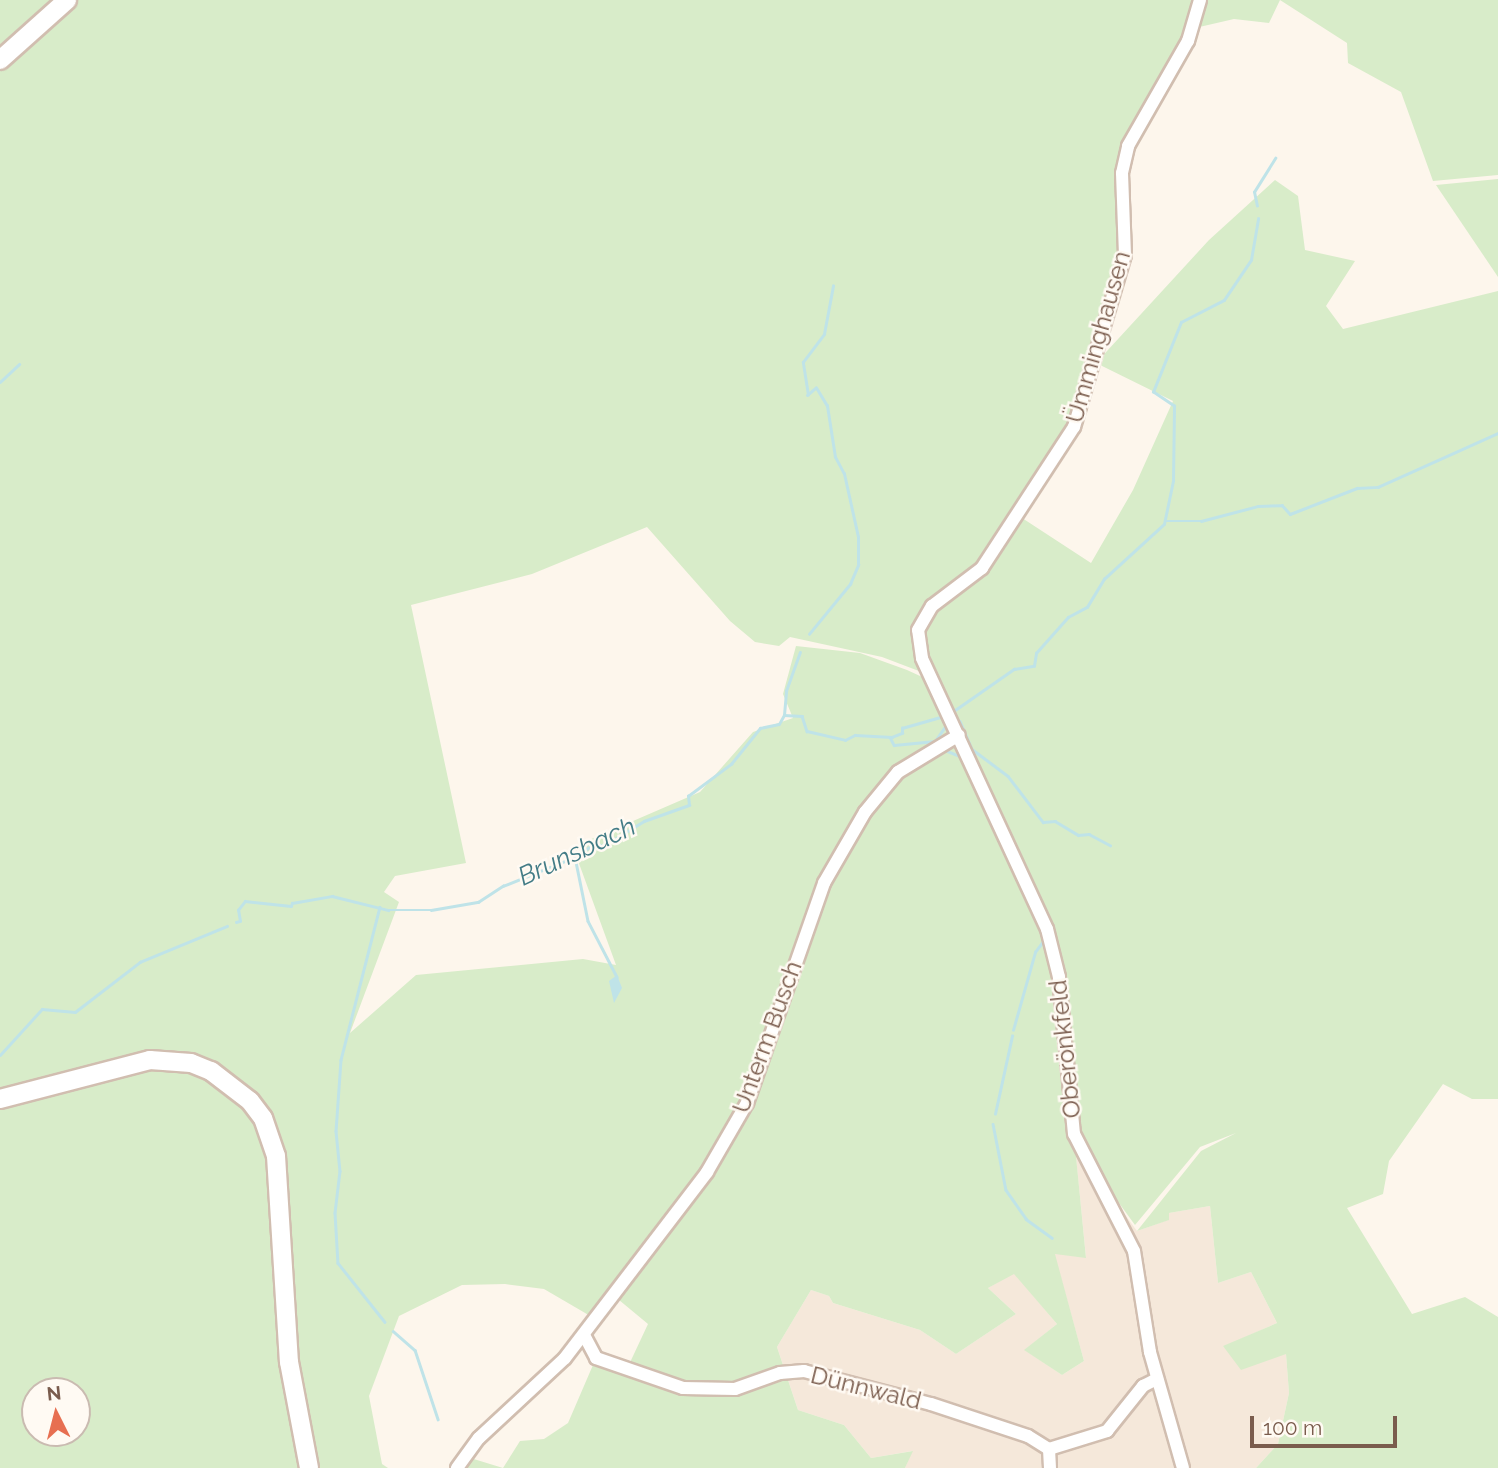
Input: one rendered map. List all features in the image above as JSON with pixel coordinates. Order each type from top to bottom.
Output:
[{"type":"street","points":[[0,60],[67,0]]},
{"type":"street","name":"Ümminghausen","points":[[919,638],[922,616],[988,561],[1073,427],[1125,255],[1122,173],[1128,146],[1188,41],[1200,0]]},
{"type":"street","name":"Oberönkfeld","points":[[919,638],[922,658],[1047,929],[1059,977],[1073,1134],[1134,1251],[1157,1379],[1183,1468]]},
{"type":"street","name":"Unterm Busch","points":[[457,1468],[480,1438],[534,1389],[584,1335],[707,1172],[747,1104],[824,883],[865,812],[898,772],[959,735]]},
{"type":"street","points":[[0,1099],[150,1060],[182,1062],[211,1071],[250,1101],[268,1129],[276,1156],[289,1362],[309,1468]]},
{"type":"street","name":"Dünnwald","points":[[584,1335],[596,1358],[683,1388],[735,1389],[780,1373],[804,1371],[931,1404],[1044,1445]]},
{"type":"street","points":[[1050,1468],[1044,1445],[1107,1431],[1143,1386],[1157,1379]]},
{"type":"shaded area","points":[[1075,1147],[1137,1231],[1168,1220],[1169,1213],[1210,1206],[1218,1283],[1251,1272],[1277,1323],[1223,1347],[1286,1354],[1289,1393],[1278,1444],[1256,1468],[905,1468],[912,1451],[871,1458],[844,1425],[798,1410],[777,1347],[811,1290],[829,1296],[833,1303],[920,1330],[956,1354],[1016,1314],[988,1288],[1014,1273],[1057,1324],[1025,1350],[1062,1375],[1084,1361],[1054,1253],[1086,1257]]},
{"type":"green space","points":[[0,0],[57,0],[0,51]]},
{"type":"green space","points":[[74,0],[1200,0],[1188,41],[1128,146],[1122,173],[1125,255],[1074,427],[982,568],[944,598],[983,569],[1019,516],[1091,563],[1133,490],[1173,401],[1096,363],[1209,240],[1275,180],[1298,196],[1305,250],[1355,261],[1326,306],[1343,329],[1498,291],[1498,1099],[1472,1099],[1443,1084],[1389,1161],[1383,1194],[1347,1208],[1412,1314],[1465,1297],[1498,1317],[1498,1468],[1256,1468],[1278,1444],[1289,1393],[1286,1354],[1241,1370],[1223,1346],[1277,1323],[1251,1272],[1218,1283],[1210,1206],[1169,1213],[1169,1220],[1137,1231],[1201,1151],[1236,1133],[1200,1147],[1135,1225],[1081,1151],[1057,952],[1038,897],[924,657],[919,629],[922,617],[917,624],[918,649],[932,676],[882,657],[790,637],[779,646],[755,642],[730,621],[647,527],[532,574],[411,605],[466,863],[395,876],[384,892],[399,902],[350,1033],[416,975],[583,959],[616,965],[573,847],[700,792],[753,732],[793,718],[783,694],[796,646],[860,653],[907,670],[931,681],[956,734],[896,770],[864,808],[821,881],[745,1102],[703,1172],[592,1317],[544,1289],[505,1284],[462,1285],[399,1316],[369,1396],[382,1464],[388,1468],[311,1468],[291,1341],[280,1182],[283,1155],[276,1156],[290,1386],[306,1468],[0,1468],[0,66]],"holes":[[[158,1056],[198,1062],[211,1070],[173,1060],[133,1061]]]},
{"type":"green space","points":[[1201,0],[1280,0],[1269,23],[1234,19],[1195,28]]},
{"type":"green space","points":[[1280,0],[1498,0],[1498,175],[1433,181],[1401,92],[1348,63],[1347,43]]},
{"type":"green space","points":[[1498,179],[1498,277],[1436,185]]},
{"type":"green space","points":[[959,735],[1047,929],[1065,1044],[1086,1258],[1055,1254],[1084,1361],[1062,1375],[1024,1350],[1057,1324],[1014,1274],[988,1288],[1016,1314],[956,1354],[920,1330],[833,1303],[829,1296],[811,1290],[777,1347],[798,1410],[844,1425],[871,1458],[913,1451],[905,1468],[503,1468],[520,1441],[544,1439],[568,1423],[596,1358],[626,1371],[648,1324],[613,1295],[747,1103],[824,883],[898,772]]},
{"type":"green space","points":[[464,1456],[503,1468],[457,1468]]},
{"type":"water","points":[[617,975],[622,988],[614,1003],[609,981]]},
{"type":"waterway","points":[[1257,206],[1254,192],[1275,158]]},
{"type":"waterway","points":[[955,710],[1014,669],[1034,666],[1036,653],[1068,617],[1087,607],[1104,579],[1164,524],[1173,481],[1174,406],[1153,392],[1181,322],[1224,300],[1251,260],[1258,219]]},
{"type":"waterway","points":[[809,634],[850,584],[858,565],[858,537],[844,474],[835,457],[827,406],[816,388],[808,395],[803,362],[824,334],[833,286]]},
{"type":"waterway","points":[[0,382],[19,364]]},
{"type":"waterway","points":[[1167,521],[1201,521],[1258,506],[1282,505],[1290,514],[1357,488],[1378,487],[1498,433]]},
{"type":"waterway","points":[[784,715],[786,691],[800,652]]},
{"type":"waterway","name":"Brunsbach","points":[[236,922],[240,921],[238,910],[245,901],[291,906],[292,903],[332,896],[388,910],[431,910],[478,902],[503,886],[575,857],[595,843],[603,846],[644,821],[689,805],[688,796],[731,764],[760,728],[779,724],[784,715],[802,716],[807,731],[845,740],[855,735],[892,737],[902,733],[902,728],[944,716]]},
{"type":"waterway","points":[[960,721],[972,749],[1008,776],[1043,822],[1055,821],[1078,835],[1089,834],[1110,845]]},
{"type":"waterway","points":[[890,737],[894,745],[935,741],[944,728]]},
{"type":"waterway","points":[[947,751],[962,757]]},
{"type":"waterway","points":[[575,857],[588,921],[617,977]]},
{"type":"waterway","points":[[380,907],[341,1060],[336,1131],[340,1171],[335,1213],[338,1263],[385,1322]]},
{"type":"waterway","name":"Brunsbach","points":[[0,1055],[42,1009],[75,1012],[140,962],[227,926]]},
{"type":"waterway","points":[[1013,1030],[1035,952],[1044,940]]},
{"type":"waterway","points":[[995,1114],[1012,1036]]},
{"type":"waterway","points":[[993,1124],[1006,1190],[1026,1219],[1052,1238]]},
{"type":"waterway","points":[[393,1331],[415,1350],[438,1419]]}]
